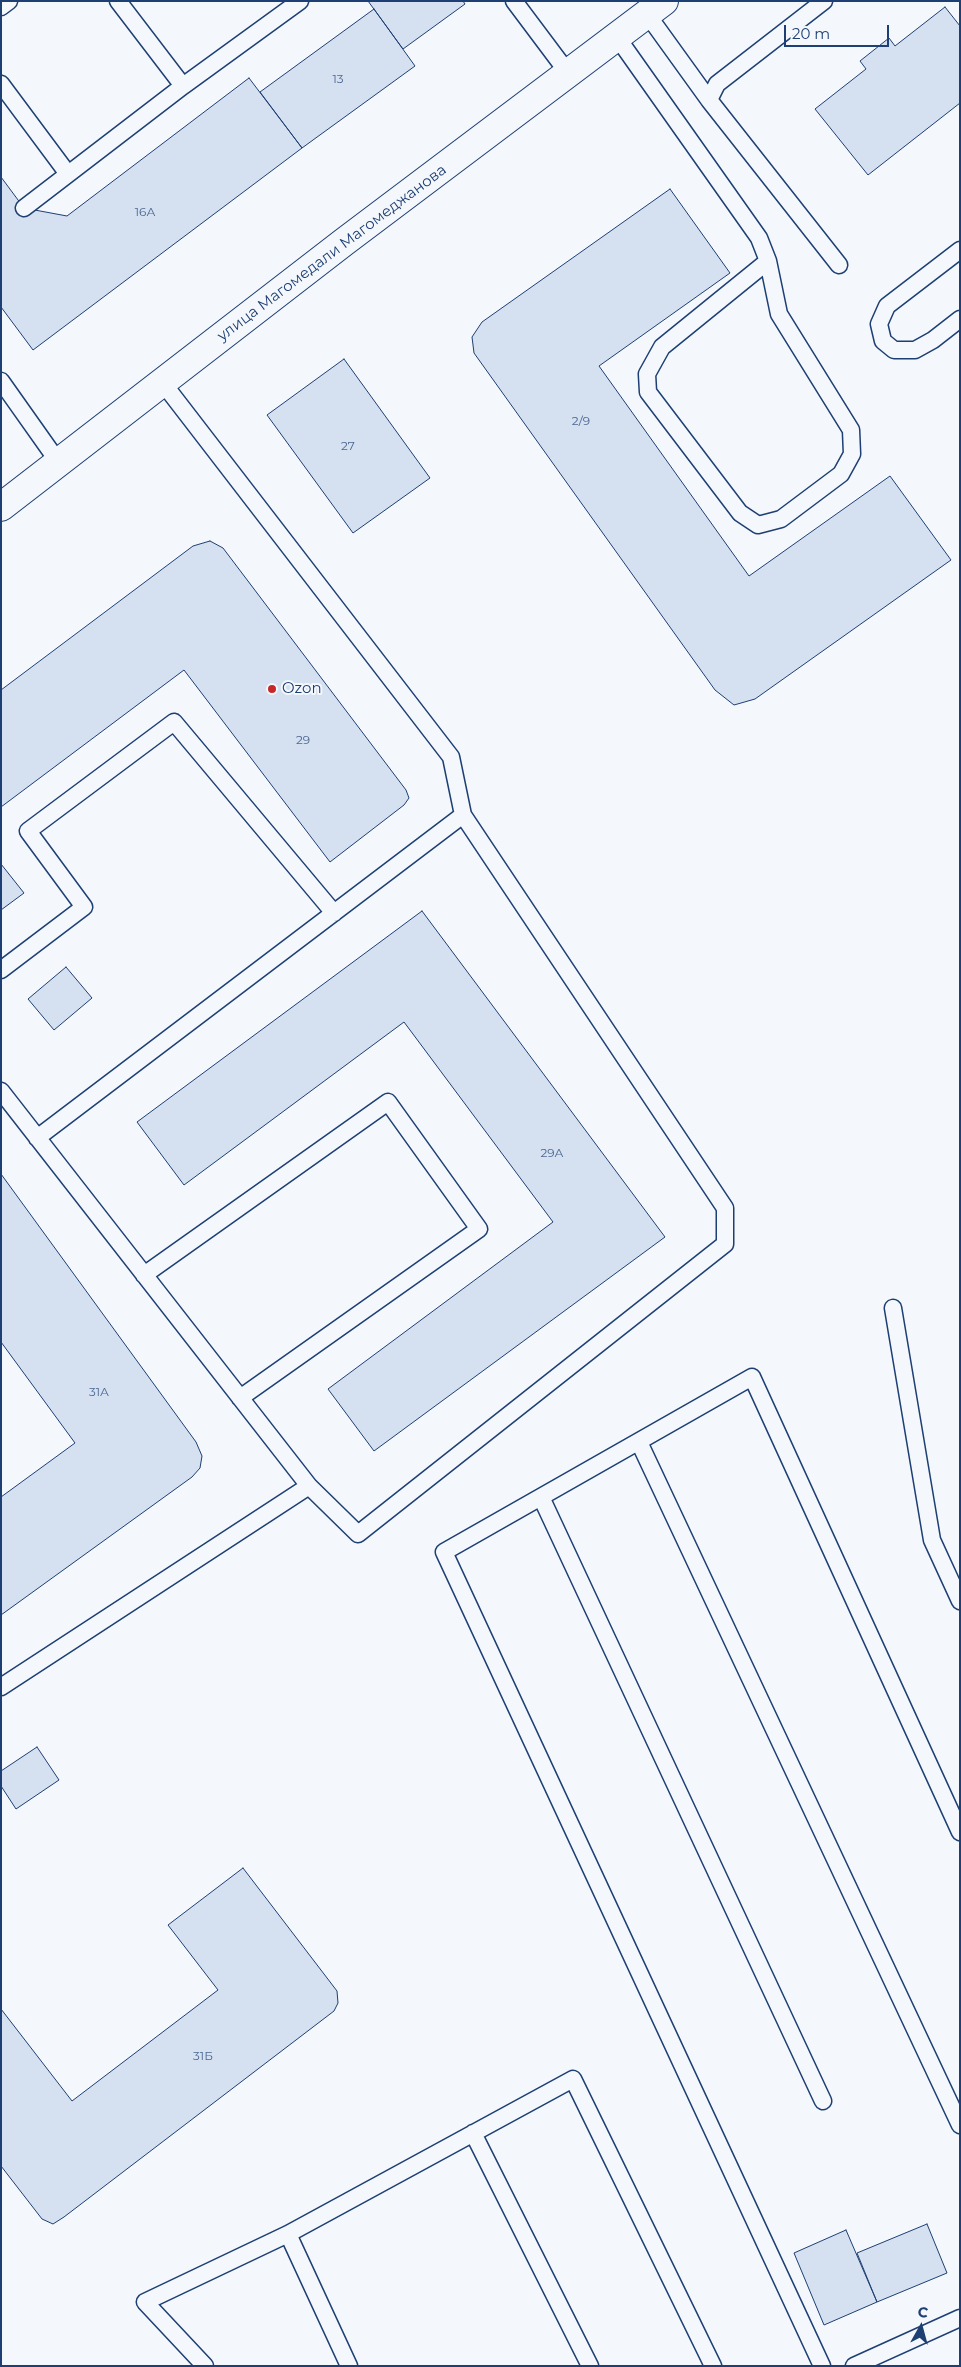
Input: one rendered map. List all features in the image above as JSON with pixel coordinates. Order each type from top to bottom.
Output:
[{"type":"street","name":"улица Магомедали Магомеджановa","points":[[1,508],[568,73],[656,8]]},
{"type":"lane","points":[[1,7],[8,1]]},
{"type":"lane","points":[[118,1],[183,86]]},
{"type":"lane","points":[[24,208],[183,86],[300,1]]},
{"type":"lane","points":[[514,1],[568,73]]},
{"type":"lane","points":[[709,100],[717,84],[824,1]]},
{"type":"lane","points":[[656,8],[709,100],[839,265]]},
{"type":"lane","points":[[617,37],[760,238],[768,261],[779,314],[851,430],[852,454],[841,474],[781,519],[758,525],[740,512],[648,392],[647,374],[662,347],[768,261]]},
{"type":"lane","points":[[1,84],[68,174]]},
{"type":"lane","points":[[960,250],[887,306],[879,324],[883,341],[894,350],[914,350],[933,340],[960,319]]},
{"type":"lane","points":[[1,381],[58,463]]},
{"type":"lane","points":[[1,1091],[309,1486],[358,1534],[725,1244],[725,1208],[464,815],[451,757],[163,383]]},
{"type":"lane","points":[[1,970],[84,907],[28,830],[174,722],[334,914]]},
{"type":"lane","points":[[37,1138],[464,815]]},
{"type":"lane","points":[[144,1275],[388,1102],[479,1229],[240,1398]]},
{"type":"lane","points":[[893,1308],[932,1540],[960,1601]]},
{"type":"lane","points":[[822,2366],[444,1552],[752,1377],[960,1832]]},
{"type":"lane","points":[[639,1442],[960,2125]]},
{"type":"lane","points":[[1,1687],[309,1486]]},
{"type":"lane","points":[[541,1497],[823,2101]]},
{"type":"lane","points":[[205,2366],[145,2302],[288,2234],[572,2079],[713,2366]]},
{"type":"lane","points":[[473,2133],[590,2366]]},
{"type":"lane","points":[[288,2234],[349,2366]]},
{"type":"lane","points":[[854,2366],[960,2318]]},
{"type":"building","points":[[368,1],[463,1],[465,4],[403,49]]},
{"type":"building","points":[[945,7],[960,26],[960,103],[868,175],[815,109],[866,69],[860,61],[889,38],[895,46]]},
{"type":"building","points":[[374,9],[415,66],[302,148],[260,92]]},
{"type":"building","points":[[249,78],[302,148],[33,350],[1,307],[1,177],[24,208],[67,216]]},
{"type":"building","points":[[670,189],[730,273],[599,366],[749,576],[890,476],[951,560],[755,699],[734,705],[715,690],[474,353],[472,337],[482,322]]},
{"type":"building","points":[[344,359],[430,478],[353,533],[267,415]]},
{"type":"building","points":[[210,541],[223,548],[406,790],[409,798],[404,805],[330,862],[184,670],[1,807],[1,690],[193,546]]},
{"type":"building","points":[[1,864],[24,893],[1,910]]},
{"type":"building","points":[[422,911],[665,1237],[374,1451],[328,1389],[553,1222],[404,1022],[184,1185],[137,1122]]},
{"type":"building","points":[[66,967],[92,998],[54,1030],[28,999]]},
{"type":"building","points":[[1,1174],[196,1442],[202,1456],[200,1468],[192,1477],[1,1615],[1,1497],[75,1443],[1,1342]]},
{"type":"building","points":[[37,1747],[59,1780],[16,1809],[1,1786],[1,1771]]},
{"type":"building","points":[[243,1868],[337,1991],[338,2003],[334,2011],[64,2217],[53,2224],[42,2219],[1,2166],[1,2009],[72,2101],[218,1990],[168,1925]]},
{"type":"building","points":[[927,2224],[947,2273],[877,2302],[857,2253]]},
{"type":"building","points":[[846,2230],[877,2302],[824,2325],[794,2253]]},
{"type":"place","name":"Ozon","points":[[272,689]]}]
